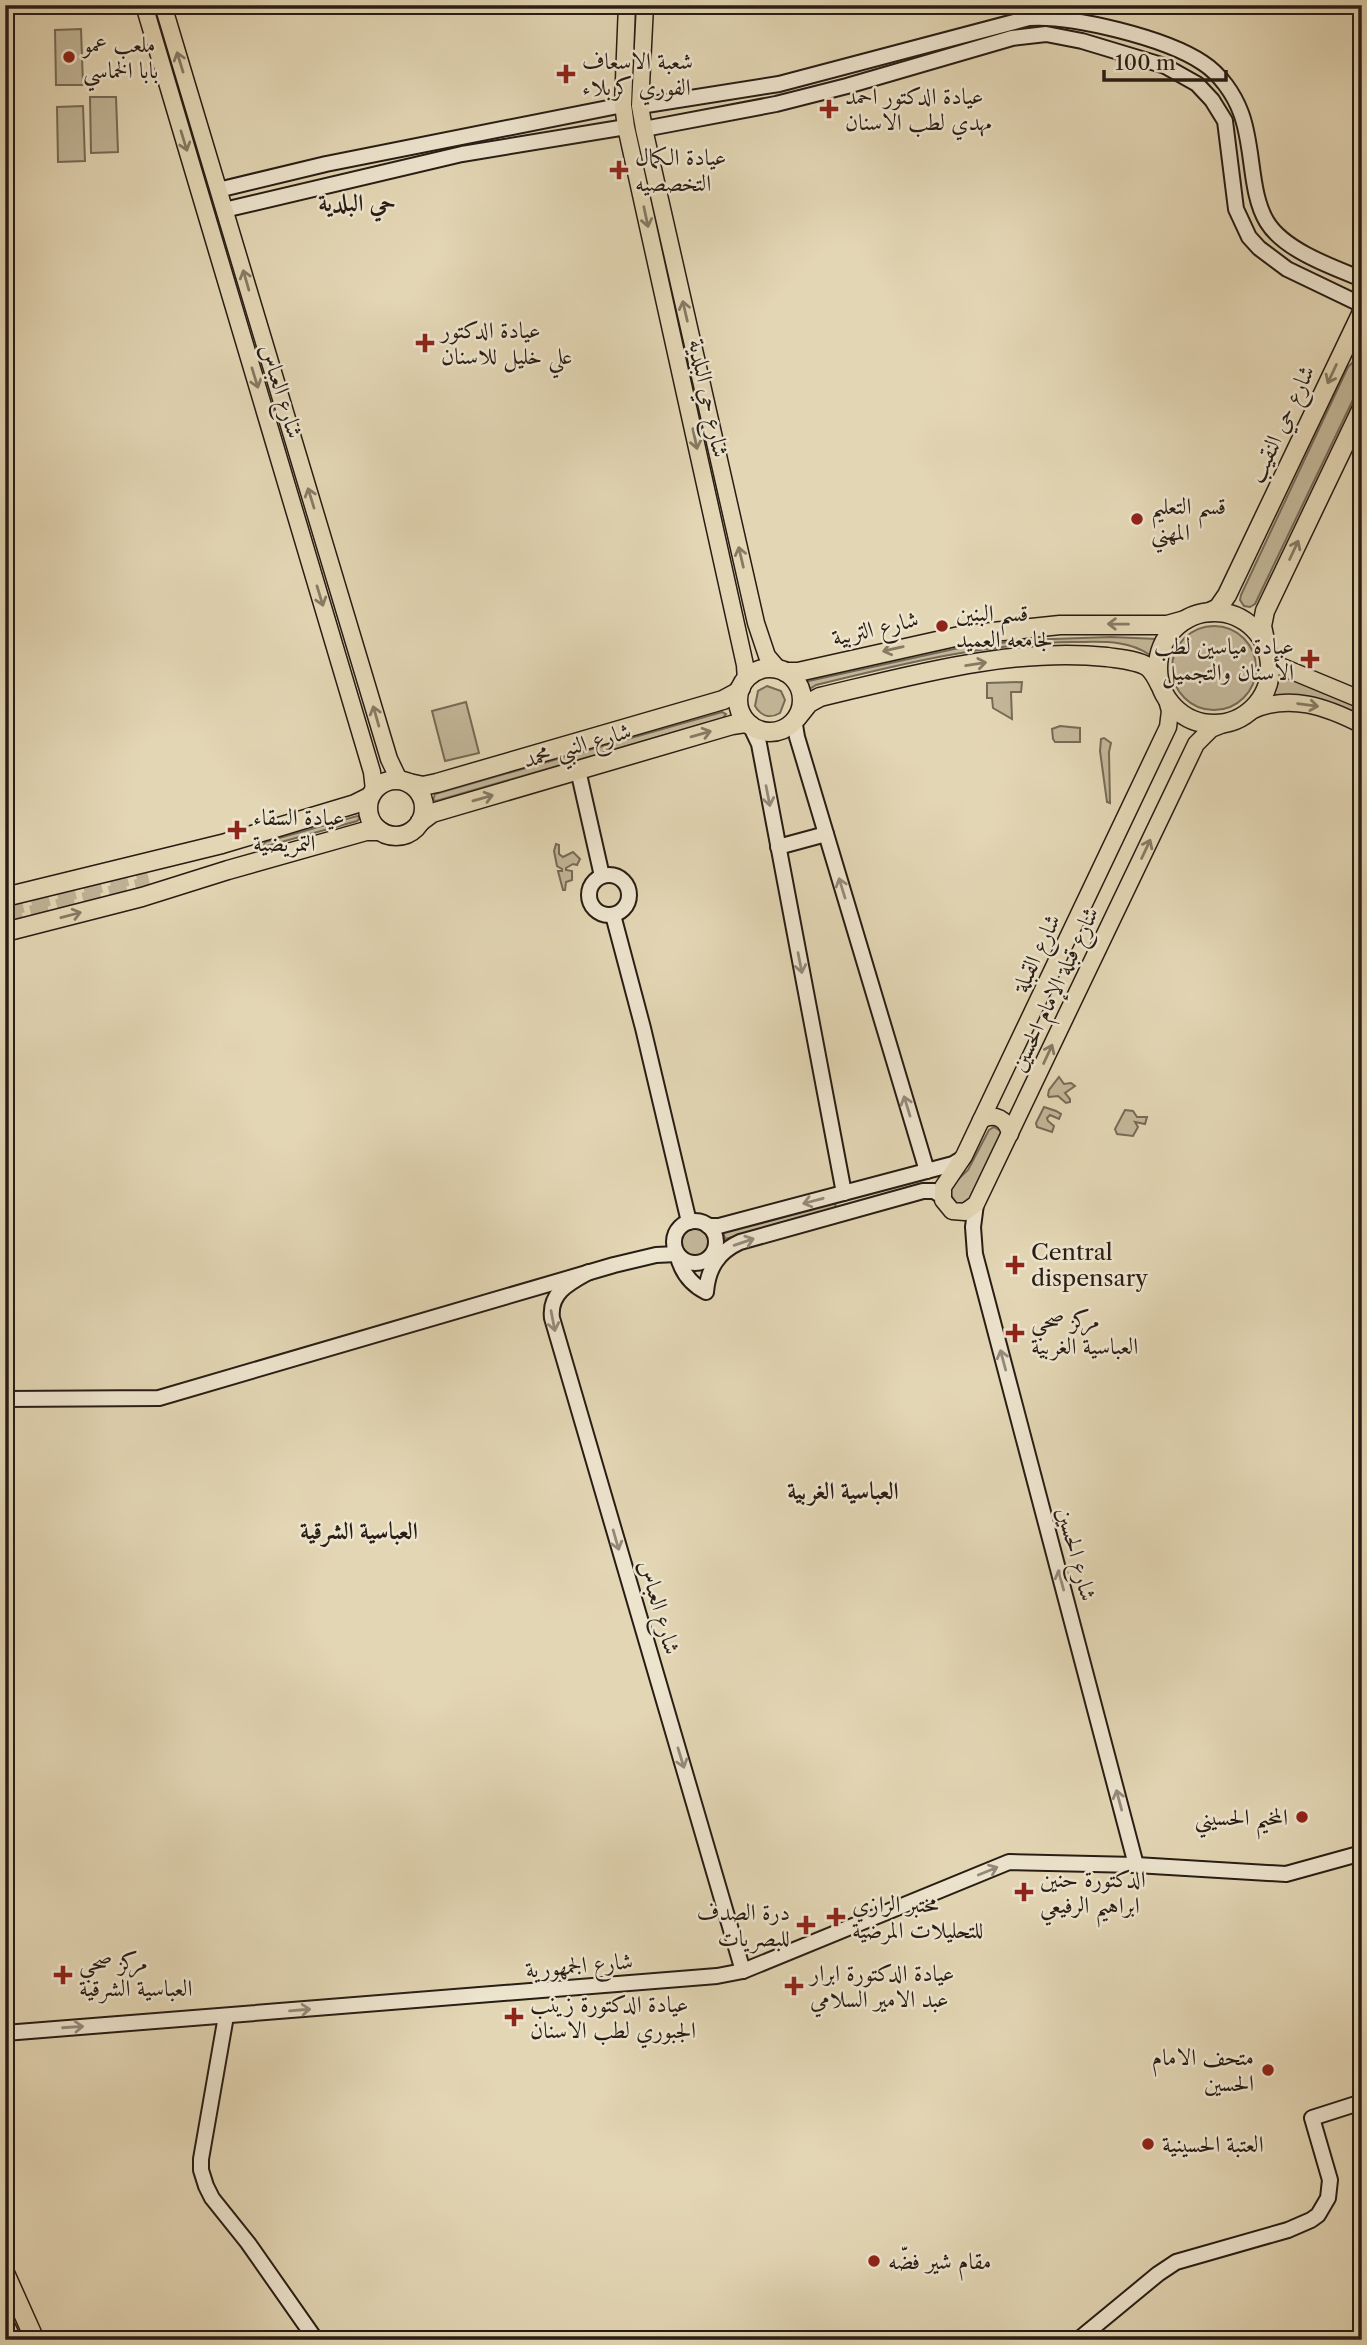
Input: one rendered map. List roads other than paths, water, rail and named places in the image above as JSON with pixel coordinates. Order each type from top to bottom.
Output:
[{"type":"highway","name":"شارع حي النقيب","points":[[1210,612],[1218,608],[1227,595],[1354,346],[1362,312]]},
{"type":"highway","points":[[797,718],[802,701],[801,692],[798,684],[781,670],[763,669],[743,684],[738,698],[743,718],[741,725],[770,732],[790,726],[797,718],[809,704],[820,697],[944,670],[1039,656],[1098,656],[1129,661],[1150,669],[1163,693],[1178,712],[1193,721],[1209,725],[1236,720],[1251,711],[1267,687],[1268,653],[1262,626],[1265,611],[1362,408]]},
{"type":"highway","points":[[1163,693],[1157,670],[1159,655],[1169,635],[1185,620],[1210,612],[1238,617],[1259,635],[1268,653]]},
{"type":"highway","name":"شارع التربية","points":[[781,670],[798,672],[928,641],[982,632],[1040,626],[1167,625],[1185,620]]},
{"type":"highway","name":"شارع النبي محمد","points":[[404,781],[423,786],[437,783],[723,700],[743,684]]},
{"type":"highway","name":"شارع النبي محمد","points":[[420,822],[432,813],[741,725]]},
{"type":"highway","points":[[5,897],[242,839],[355,804],[388,781],[404,781],[420,793],[424,807],[420,822],[416,828],[404,835],[387,835],[380,831],[372,824],[368,813],[371,794]]},
{"type":"highway","points":[[266,831],[261,846],[269,858]]},
{"type":"highway","points":[[5,932],[142,897],[366,831],[380,831]]},
{"type":"highway","points":[[242,839],[252,849],[250,864]]},
{"type":"highway","points":[[222,844],[149,878],[228,870]]},
{"type":"highway","points":[[5,2273],[35,2340]]},
{"type":"highway","points":[[5,2302],[23,2340]]},
{"type":"highway","points":[[5,2325],[12,2340]]},
{"type":"main road","name":"شارع العباس","points":[[144,5],[372,772],[371,794]]},
{"type":"main road","name":"شارع العباس","points":[[163,5],[388,759],[404,781]]},
{"type":"main road","points":[[218,190],[326,164],[623,105],[627,11],[644,11],[640,106],[779,84],[1015,20],[1055,17],[1100,26],[1163,44],[1211,69],[1234,97],[1241,112],[1248,135],[1258,199],[1268,223],[1277,234],[1300,250],[1362,279]]},
{"type":"main road","points":[[644,128],[776,104],[1012,38],[1046,34],[1082,41],[1165,66],[1197,84],[1212,100],[1224,121],[1237,209],[1249,237],[1259,248],[1287,268],[1362,306]]},
{"type":"main road","name":"شارع حي البلدية","points":[[623,105],[746,665],[743,684]]},
{"type":"main road","name":"شارع حي البلدية","points":[[640,106],[756,623],[767,656],[781,670]]},
{"type":"main road","points":[[225,211],[485,149],[626,127]]},
{"type":"main road","points":[[737,628],[750,630],[756,623]]},
{"type":"main road","points":[[1251,711],[1273,704],[1302,703],[1321,707],[1355,722],[1360,699],[1280,666],[1268,653]]},
{"type":"main road","name":"شارع القبلة","points":[[942,1196],[945,1183],[964,1156],[999,1085],[1168,727],[1171,715],[1163,693]]},
{"type":"main road","points":[[797,718],[796,732],[927,1171]]},
{"type":"main road","name":"شارع قبلة الإمام الحسين","points":[[975,1254],[973,1227],[976,1204],[1194,747],[1207,732],[1226,723]]},
{"type":"main road","points":[[741,725],[758,739],[845,1193]]},
{"type":"main road","points":[[578,770],[602,876]]},
{"type":"main road","points":[[778,848],[826,834]]},
{"type":"main road","points":[[602,876],[619,877],[629,891],[626,906],[613,915],[596,911],[589,900],[590,888],[602,876]]},
{"type":"main road","points":[[613,915],[689,1222]]},
{"type":"main road","points":[[999,1085],[1003,1097],[1009,1101],[1028,1098]]},
{"type":"main road","points":[[981,1120],[998,1117],[1007,1123],[1010,1134]]},
{"type":"main road","points":[[964,1156],[956,1163],[719,1226],[689,1222],[675,1235],[674,1245],[688,1279],[706,1292],[715,1261],[740,1242],[923,1191],[934,1191],[942,1196],[945,1205],[956,1213],[970,1211],[976,1204]]},
{"type":"main road","points":[[5,1399],[159,1398],[589,1272],[656,1255],[677,1254],[693,1264],[705,1261],[713,1253],[716,1241],[708,1226]]},
{"type":"main road","name":"شارع الحسين","points":[[975,1254],[1136,1866]]},
{"type":"main road","name":"شارع العباس","points":[[589,1272],[568,1283],[556,1295],[551,1307],[552,1318],[743,1970]]},
{"type":"main road","name":"شارع الجمهورية","points":[[5,2033],[717,1976],[743,1970],[1009,1862],[1286,1874],[1362,1853]]},
{"type":"main road","points":[[226,2016],[201,2170],[212,2198],[248,2243],[316,2340]]},
{"type":"main road","points":[[1079,2340],[1176,2262],[1288,2230],[1318,2215],[1328,2198],[1330,2180],[1312,2118],[1362,2102]]},
{"type":"tunnel","points":[[5,908],[147,872]]},
{"type":"tunnel","points":[[5,921],[150,885]]},
{"type":"place","name":"ملعب عمو بابا الخماسي","points":[[69,57]]},
{"type":"place","name":"شعبة الاسعاف الفوري كربلاء","points":[[566,74]]},
{"type":"place","name":"عيادة الدكتور احمد مهدي لطب الاسنان","points":[[829,109]]},
{"type":"place","name":"عيادة الكمال التخصصيه","points":[[619,170]]},
{"type":"place","name":"عيادة الدكتور علي خليل للاسنان","points":[[425,343]]},
{"type":"place","name":"قسم التعليم المهني","points":[[1137,519]]},
{"type":"place","name":"قسم البنين لجامعه العميد","points":[[942,626]]},
{"type":"place","name":"عيادة مياسين لطب الأسنان والتجميل","points":[[1310,659]]},
{"type":"place","name":"عيادة السقاء التمريضية","points":[[237,830]]},
{"type":"place","name":"Central dispensary","points":[[1015,1265]]},
{"type":"place","name":"مركز صحي العباسية الغربية","points":[[1015,1333]]},
{"type":"place","name":"المخيم الحسيني","points":[[1302,1817]]},
{"type":"place","name":"الدكتورة حنين ابراهيم الرفيعي","points":[[1024,1892]]},
{"type":"place","name":"مختبر الرازي للتحليلات المرضية","points":[[836,1917]]},
{"type":"place","name":"درة الصدف للبصريات","points":[[806,1925]]},
{"type":"place","name":"مركز صحي العباسية الشرقية","points":[[63,1975]]},
{"type":"place","name":"عيادة الدكتورة ابرار عبد الامير السلامي","points":[[794,1986]]},
{"type":"place","name":"عيادة الدكتورة زينب الجبوري لطب الاسنان","points":[[514,2017]]},
{"type":"place","name":"متحف الامام الحسين","points":[[1268,2070]]},
{"type":"place","name":"العتبة الحسينية","points":[[1148,2144]]},
{"type":"place","name":"مقام شير فضّه","points":[[874,2261]]},
{"type":"district","name":"حي البلدية","points":[[357,203]]},
{"type":"district","name":"العباسية الغربية","points":[[843,1491]]},
{"type":"district","name":"العباسية الشرقية","points":[[359,1531]]}]
